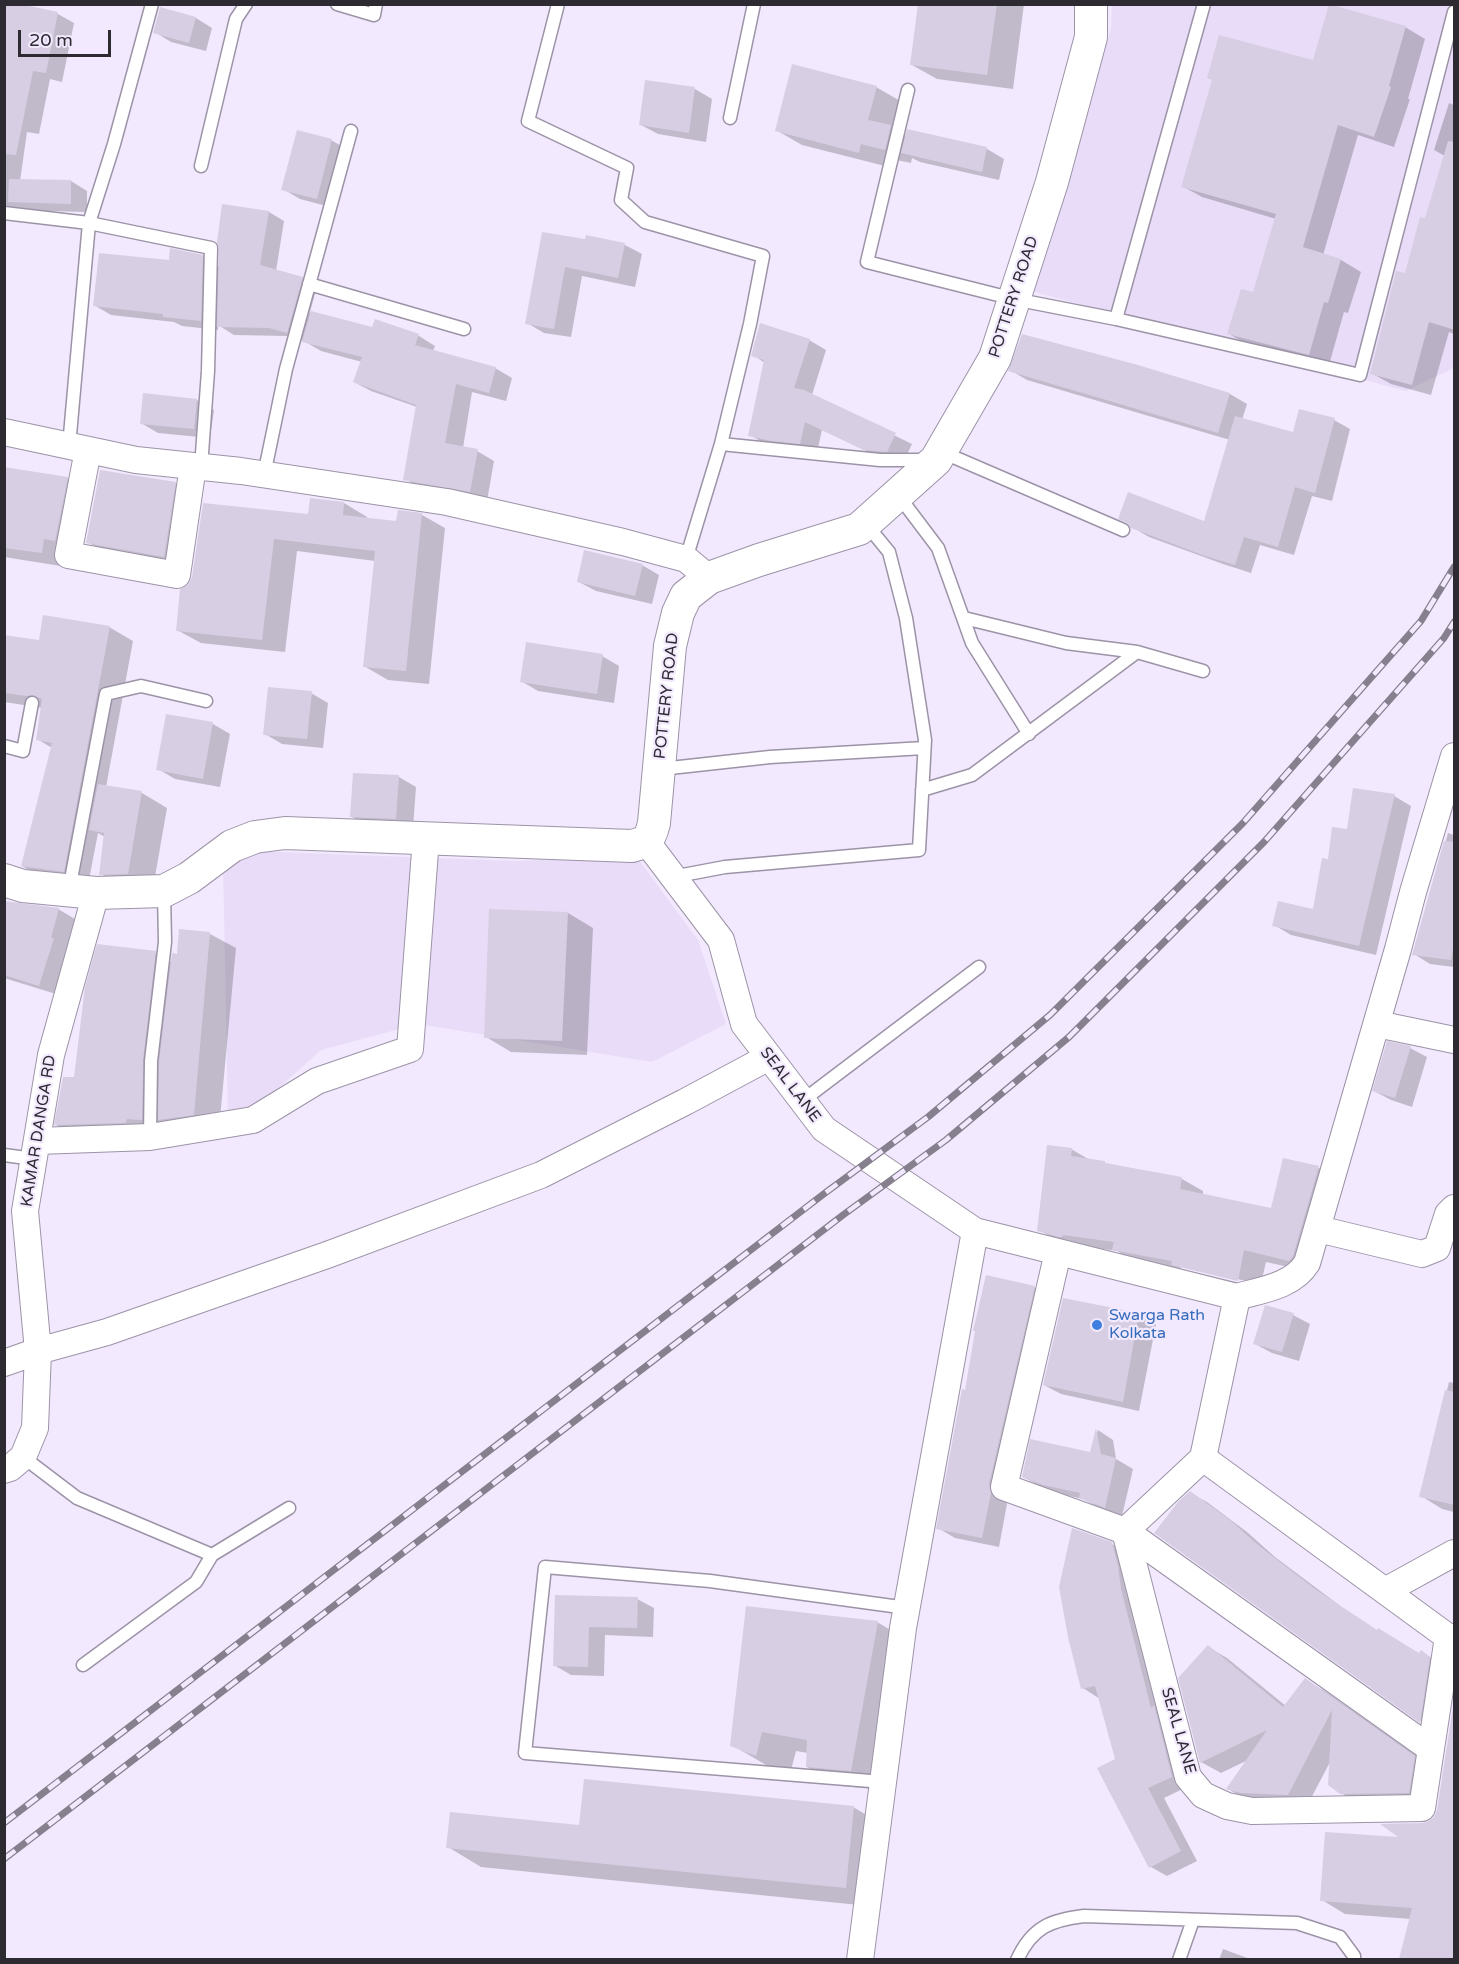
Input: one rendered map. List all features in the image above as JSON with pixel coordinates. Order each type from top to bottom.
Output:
[{"type":"street","name":"POTTERY ROAD","points":[[646,841],[654,823],[670,646],[678,613],[698,568],[759,560],[859,529],[939,456],[995,358],[1052,182],[1090,37],[1090,4]]},
{"type":"street","points":[[4,432],[136,460],[264,475],[447,502],[624,542],[698,568]]},
{"type":"street","points":[[78,448],[68,555],[177,574],[197,467]]},
{"type":"street","points":[[1125,1531],[1203,1458],[1237,1297],[1295,1278],[1302,1273],[1307,1263],[1413,892],[1446,812],[1454,756]]},
{"type":"street","points":[[4,880],[23,886],[82,892],[164,891],[189,878],[232,846],[255,837],[285,833],[632,846],[646,841]]},
{"type":"street","points":[[35,1150],[150,1137],[253,1120],[317,1081],[410,1048],[426,838]]},
{"type":"street","name":"SEAL LANE","points":[[646,841],[721,940],[744,1024],[824,1129],[975,1231],[1237,1297]]},
{"type":"street","name":"KAMAR DANGA RD","points":[[14,1464],[35,1428],[38,1351],[25,1211],[51,1055],[82,892]]},
{"type":"street","points":[[1377,1024],[1455,1041]]},
{"type":"street","points":[[4,1363],[107,1332],[541,1175],[769,1057]]},
{"type":"street","points":[[1318,1229],[1422,1254],[1437,1248],[1449,1214],[1455,1208]]},
{"type":"street","points":[[860,1959],[907,1608],[975,1231]]},
{"type":"street","points":[[1059,1252],[1004,1487],[1125,1531],[1431,1749]]},
{"type":"street","name":"SEAL LANE","points":[[1125,1531],[1188,1776],[1203,1795],[1227,1806],[1252,1810],[1422,1808],[1451,1637],[1203,1458]]},
{"type":"street","points":[[1385,1591],[1455,1553]]},
{"type":"lane","points":[[78,448],[89,223],[114,144],[152,4]]},
{"type":"lane","points":[[201,166],[236,19],[246,4]]},
{"type":"lane","points":[[337,4],[374,15],[376,4]]},
{"type":"lane","points":[[558,4],[528,121],[627,168],[621,200],[645,222],[763,256],[750,324],[721,444],[698,568]]},
{"type":"lane","points":[[730,118],[754,4]]},
{"type":"lane","points":[[1116,320],[1204,4]]},
{"type":"lane","points":[[908,90],[867,262],[1014,299],[1360,375],[1455,12]]},
{"type":"lane","points":[[264,475],[286,369],[351,131]]},
{"type":"lane","points":[[4,213],[89,223],[210,248],[208,371],[197,467]]},
{"type":"lane","points":[[309,284],[464,329]]},
{"type":"lane","points":[[721,444],[880,460],[939,456],[1123,530]]},
{"type":"lane","points":[[898,495],[938,548],[972,643],[1029,734]]},
{"type":"lane","points":[[672,877],[725,867],[919,850],[925,740],[906,618],[889,552],[866,524]]},
{"type":"lane","points":[[964,618],[1066,643],[1137,652],[1203,671]]},
{"type":"lane","points":[[922,790],[972,776],[1137,652]]},
{"type":"lane","points":[[82,892],[106,694],[141,686],[206,701]]},
{"type":"lane","points":[[4,746],[23,751],[32,703]]},
{"type":"lane","points":[[659,769],[770,757],[924,748]]},
{"type":"lane","points":[[150,1137],[151,1061],[165,942],[164,891]]},
{"type":"lane","points":[[802,1101],[979,967]]},
{"type":"lane","points":[[4,1155],[35,1150]]},
{"type":"lane","points":[[14,1464],[76,1498],[212,1555]]},
{"type":"lane","points":[[83,1665],[196,1582],[212,1555],[288,1508]]},
{"type":"lane","points":[[883,1782],[525,1753],[544,1567],[710,1581],[907,1608]]},
{"type":"lane","points":[[1017,1959],[1036,1930],[1064,1918],[1084,1916],[1297,1923],[1340,1937],[1354,1959]]},
{"type":"lane","points":[[1179,1959],[1193,1920]]},
{"type":"shaded area","points":[[1112,5],[1454,5],[1454,368],[1406,391],[1034,292],[1111,29]]},
{"type":"shaded area","points":[[249,851],[516,861],[636,856],[698,940],[726,1024],[652,1062],[418,1024],[321,1050],[251,1113],[228,1116],[223,864]]},
{"type":"building","points":[[4,4],[20,4],[58,12],[46,73],[33,71],[16,155],[4,154]]},
{"type":"building","points":[[918,4],[997,4],[987,75],[910,65]]},
{"type":"building","points":[[1329,4],[1406,26],[1389,86],[1391,87],[1374,137],[1338,125],[1303,247],[1341,259],[1328,303],[1324,302],[1309,355],[1227,334],[1241,289],[1253,292],[1276,214],[1181,187],[1212,80],[1207,78],[1219,35],[1313,60]]},
{"type":"building","points":[[160,7],[196,17],[189,43],[153,33]]},
{"type":"building","points":[[792,64],[877,86],[868,120],[891,125],[885,150],[861,144],[859,153],[775,131]]},
{"type":"building","points":[[645,80],[695,87],[689,133],[639,125]]},
{"type":"building","points":[[907,129],[987,147],[982,172],[901,153]]},
{"type":"building","points":[[297,130],[332,139],[317,199],[281,190]]},
{"type":"building","points":[[1448,141],[1455,142],[1455,330],[1429,322],[1412,385],[1370,374],[1396,271],[1405,273],[1420,217],[1425,218]]},
{"type":"building","points":[[9,179],[71,180],[71,204],[8,202]]},
{"type":"building","points":[[222,204],[269,211],[260,265],[303,277],[287,333],[269,328],[217,327],[219,248],[217,242]]},
{"type":"building","points":[[542,232],[585,239],[586,235],[625,243],[618,278],[565,267],[554,329],[525,324]]},
{"type":"building","points":[[170,248],[203,255],[201,321],[93,306],[99,253],[169,260]]},
{"type":"building","points":[[311,311],[372,327],[375,319],[419,334],[415,345],[496,367],[489,393],[456,384],[445,443],[478,449],[470,492],[403,480],[416,405],[353,382],[362,357],[302,342]]},
{"type":"building","points":[[760,323],[810,339],[794,388],[804,390],[896,433],[887,452],[864,450],[805,422],[800,444],[748,436],[764,360],[751,356]]},
{"type":"building","points":[[1022,334],[1138,365],[1230,393],[1218,433],[1008,371]]},
{"type":"building","points":[[143,393],[197,399],[194,429],[140,424]]},
{"type":"building","points":[[1299,409],[1335,418],[1315,493],[1295,487],[1278,547],[1244,537],[1235,565],[1131,528],[1127,523],[1118,519],[1128,492],[1204,521],[1235,416],[1293,432]]},
{"type":"building","points":[[4,467],[68,477],[55,541],[44,539],[42,553],[4,548]]},
{"type":"building","points":[[100,470],[176,482],[164,557],[86,543]]},
{"type":"building","points":[[310,498],[344,502],[343,515],[396,521],[398,510],[422,513],[406,671],[363,667],[375,551],[274,539],[262,640],[176,631],[180,589],[188,585],[192,577],[203,503],[308,514]]},
{"type":"building","points":[[584,550],[643,564],[635,596],[577,582]]},
{"type":"building","points":[[43,615],[110,626],[64,872],[21,866],[52,743],[36,740],[42,699],[33,695],[4,693],[4,635],[39,640]]},
{"type":"building","points":[[526,642],[603,654],[597,694],[520,682]]},
{"type":"building","points":[[268,687],[312,691],[307,739],[263,735]]},
{"type":"building","points":[[166,714],[213,722],[203,779],[156,770]]},
{"type":"building","points":[[353,773],[399,775],[396,819],[350,817]]},
{"type":"building","points":[[98,784],[142,791],[128,874],[99,875],[104,833],[89,830]]},
{"type":"building","points":[[1353,788],[1395,794],[1359,946],[1272,926],[1278,901],[1313,909],[1322,858],[1328,859],[1332,827],[1347,829]]},
{"type":"building","points":[[1444,841],[1455,842],[1455,937],[1451,960],[1412,955]]},
{"type":"building","points":[[4,901],[59,908],[51,938],[54,938],[39,986],[4,975]]},
{"type":"building","points":[[489,909],[568,912],[562,1041],[484,1038]]},
{"type":"building","points":[[179,929],[210,932],[194,1115],[158,1120],[159,1062],[172,953],[177,954]]},
{"type":"building","points":[[97,944],[156,951],[143,1060],[142,1120],[127,1119],[126,1123],[54,1125],[63,1077],[74,1077],[85,987]]},
{"type":"building","points":[[1387,1041],[1411,1046],[1395,1098],[1372,1091]]},
{"type":"building","points":[[1047,1145],[1072,1148],[1071,1156],[1182,1177],[1180,1189],[1271,1208],[1283,1158],[1319,1166],[1293,1256],[1289,1261],[1244,1250],[1238,1281],[1171,1265],[1172,1261],[1112,1250],[1114,1242],[1063,1235],[1059,1237],[1037,1231]]},
{"type":"building","points":[[986,1275],[1035,1286],[989,1484],[991,1493],[982,1538],[936,1529],[962,1389],[965,1390],[975,1331],[973,1331]]},
{"type":"building","points":[[1063,1298],[1139,1313],[1123,1402],[1043,1385]]},
{"type":"building","points":[[1265,1305],[1294,1313],[1282,1352],[1253,1344]]},
{"type":"building","points":[[1445,1390],[1455,1392],[1455,1505],[1419,1497]]},
{"type":"building","points":[[1096,1428],[1101,1454],[1116,1458],[1105,1508],[1079,1498],[1080,1493],[1043,1485],[1022,1477],[1030,1439],[1090,1452]]},
{"type":"building","points":[[1190,1491],[1230,1520],[1315,1589],[1377,1630],[1378,1628],[1419,1653],[1421,1650],[1430,1657],[1420,1723],[1154,1533],[1178,1502]]},
{"type":"building","points":[[1072,1528],[1112,1542],[1121,1589],[1151,1708],[1154,1705],[1172,1777],[1148,1788],[1181,1851],[1149,1868],[1097,1768],[1115,1759],[1095,1686],[1081,1689],[1059,1587]]},
{"type":"building","points":[[555,1595],[638,1597],[637,1628],[589,1627],[588,1667],[553,1666]]},
{"type":"building","points":[[746,1606],[878,1621],[851,1771],[806,1767],[807,1740],[762,1732],[756,1756],[730,1746]]},
{"type":"building","points":[[1208,1645],[1283,1707],[1305,1678],[1415,1756],[1409,1793],[1340,1794],[1328,1785],[1332,1710],[1288,1795],[1241,1793],[1226,1789],[1267,1730],[1200,1763],[1178,1678]]},
{"type":"building","points":[[1455,1694],[1455,1959],[1399,1959],[1412,1908],[1320,1901],[1325,1832],[1398,1837],[1380,1824],[1422,1823],[1434,1817]]},
{"type":"building","points":[[584,1779],[854,1806],[846,1888],[446,1848],[450,1812],[579,1825]]},
{"type":"railway","points":[[4,1823],[825,1193],[928,1117],[1050,1015],[1243,823],[1421,621],[1454,567]]},
{"type":"railway","points":[[4,1859],[843,1215],[946,1140],[1069,1037],[1264,842],[1444,638],[1454,622]]},
{"type":"place","name":"Swarga Rath Kolkata","points":[[1097,1325]]}]
